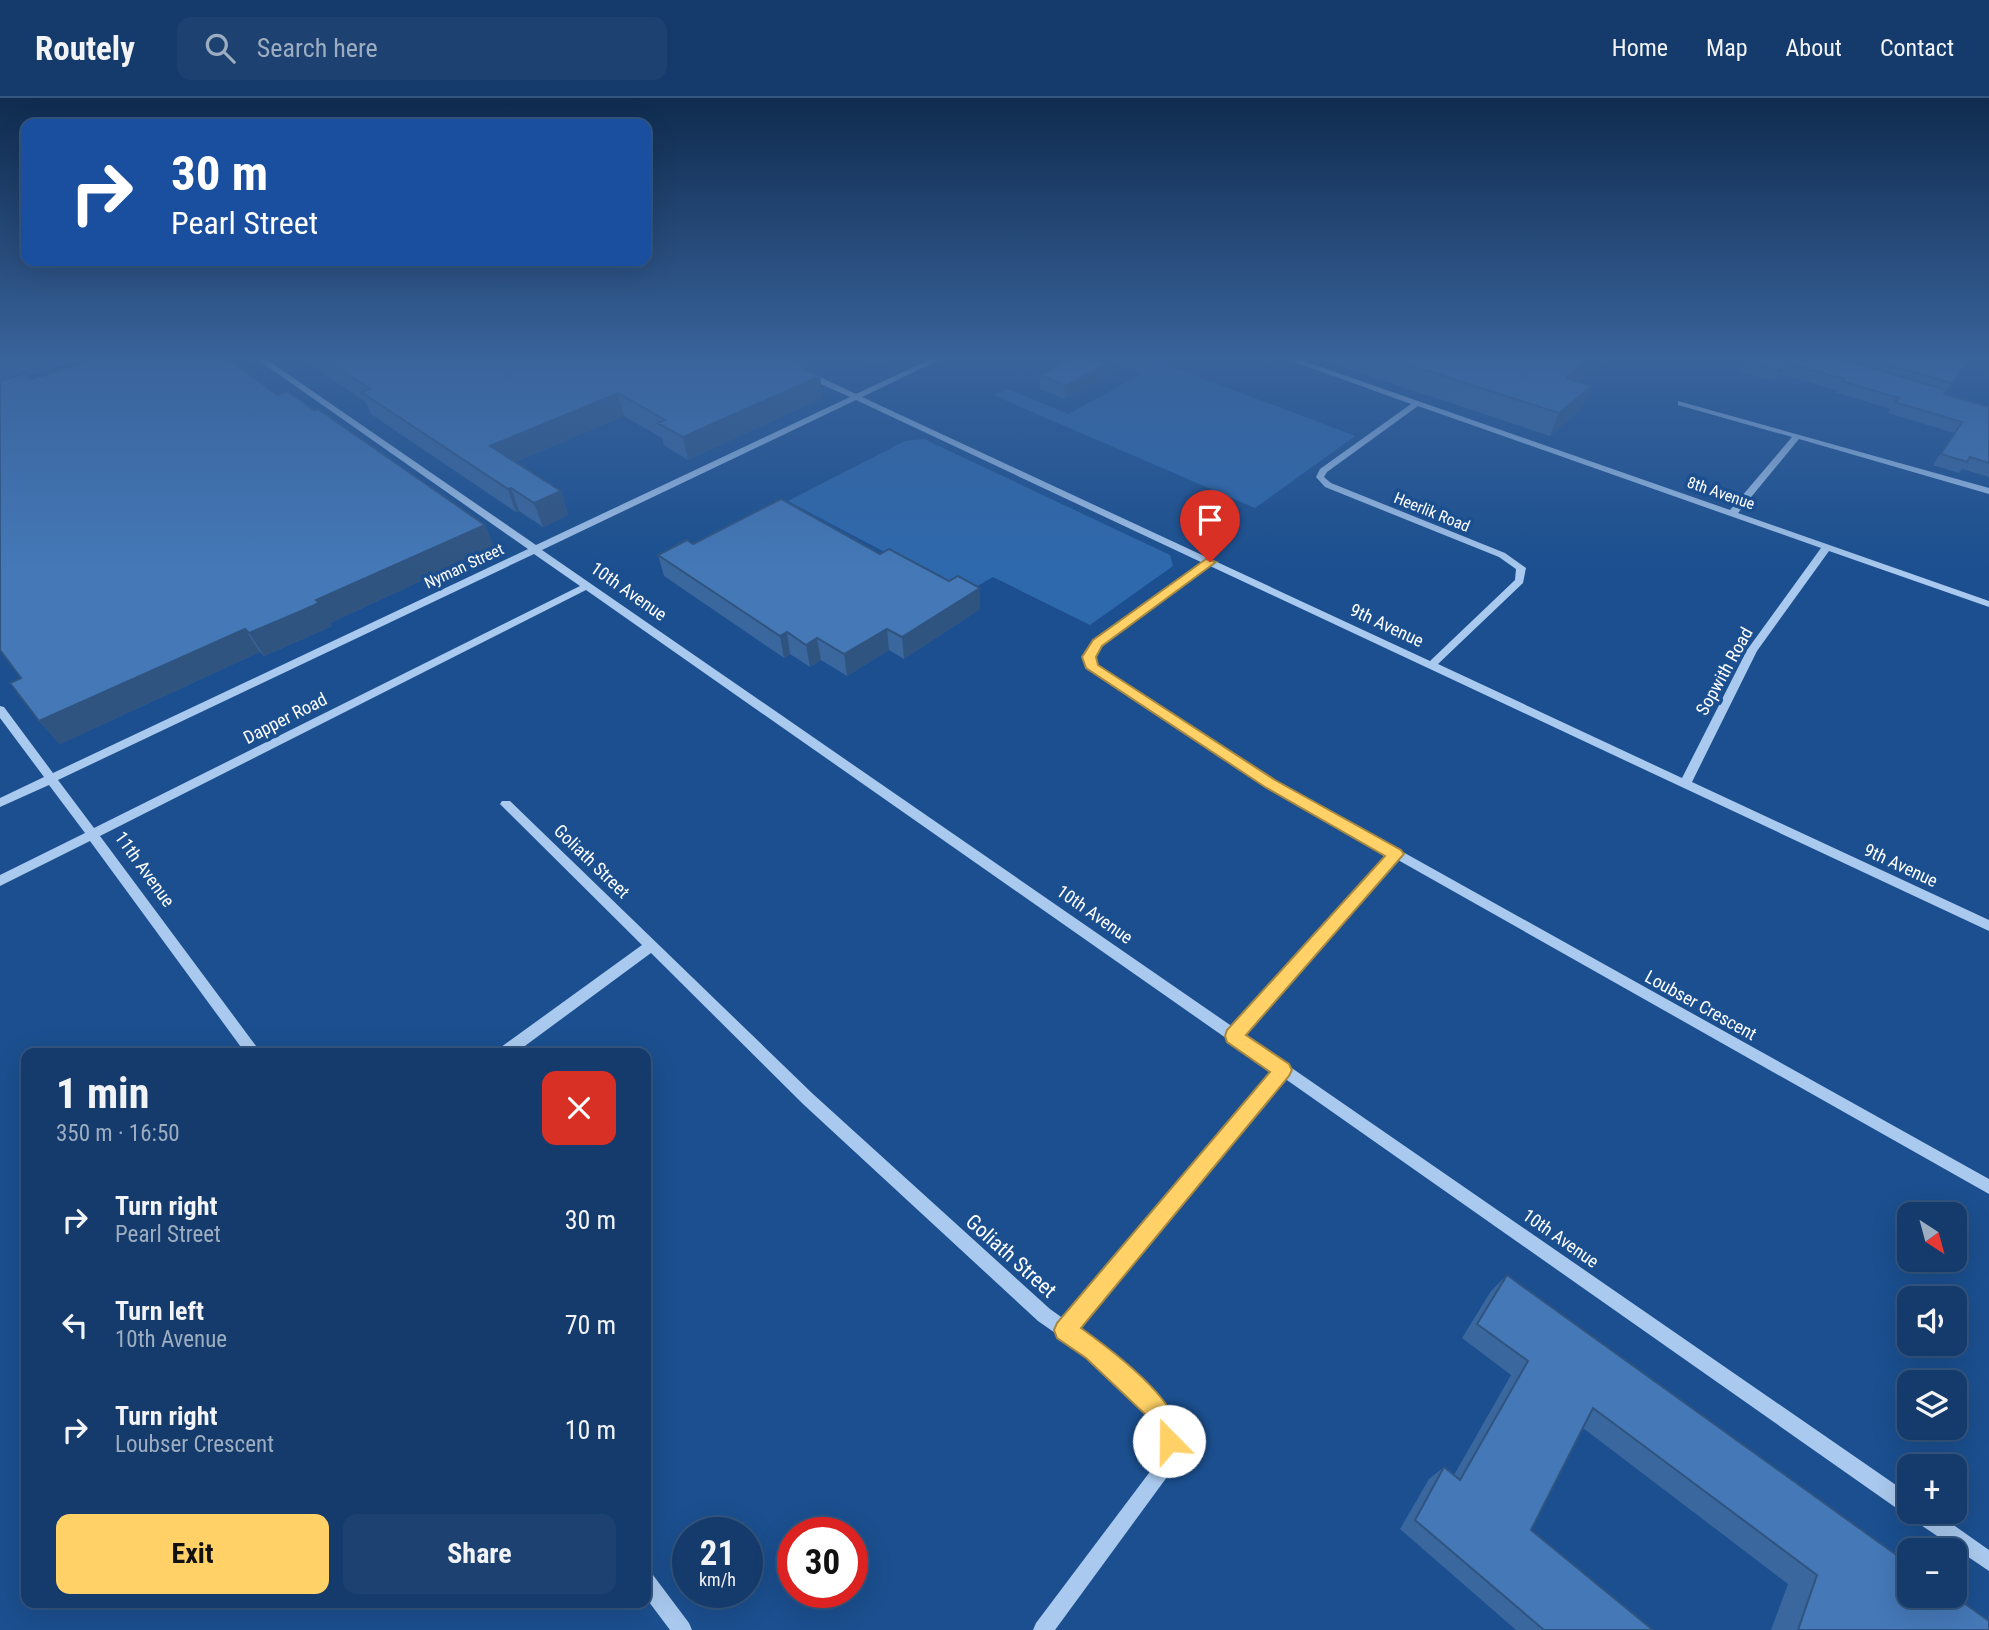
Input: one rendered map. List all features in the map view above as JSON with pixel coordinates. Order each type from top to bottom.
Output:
[{"type":"street","name":"10th Avenue","points":[[362,428],[536,549],[585,587],[1897,1497]]},
{"type":"street","name":"Nyman Street","points":[[0,803],[790,428]]},
{"type":"street","name":"9th Avenue","points":[[924,428],[1989,926]]},
{"type":"street","name":"Heerlik Road","points":[[1382,428],[1323,471],[1320,477],[1328,485],[1502,555],[1521,568],[1520,581],[1431,665]]},
{"type":"street","name":"8th Avenue","points":[[1489,428],[1989,604]]},
{"type":"street","points":[[1768,428],[1989,491]]},
{"type":"street","points":[[1732,514],[1797,437]]},
{"type":"street","name":"Sopwith Road","points":[[1685,784],[1752,650],[1827,547]]},
{"type":"street","name":"Loubser Crescent","points":[[1210,562],[1097,643],[1089,657],[1093,668],[1270,783],[1989,1187]]},
{"type":"street","name":"Dapper Road","points":[[0,881],[585,587]]},
{"type":"street","name":"11th Avenue","points":[[0,710],[251,1048]]},
{"type":"street","name":"Goliath Street","points":[[506,804],[808,1099],[1044,1315],[1094,1350],[1155,1408],[1168,1429],[1167,1457],[1161,1471],[1043,1630]]},
{"type":"street","points":[[1234,1036],[1396,854]]},
{"type":"street","points":[[510,1048],[651,946]]},
{"type":"street","points":[[1065,1330],[1282,1070]]},
{"type":"street","points":[[1936,1524],[1989,1561]]},
{"type":"street","points":[[651,1588],[682,1630]]},
{"type":"shaded area","points":[[1071,428],[1335,428],[1355,436],[1255,508]]},
{"type":"shaded area","points":[[924,439],[1170,555],[1173,566],[1090,625],[993,577],[964,594],[788,501],[905,441]]},
{"type":"building","points":[[0,428],[346,428],[485,525],[316,600],[319,603],[292,615],[249,633],[245,629],[39,721],[10,683],[21,678],[0,650]]},
{"type":"building","points":[[416,428],[532,428],[490,446],[561,491],[534,503],[511,488],[508,489]]},
{"type":"building","points":[[668,428],[702,428],[683,437]]},
{"type":"building","points":[[1958,428],[1989,428],[1989,463],[1970,457],[1967,462],[1941,454]]},
{"type":"building","points":[[781,499],[880,554],[889,549],[949,581],[958,576],[980,588],[902,637],[887,629],[844,654],[817,638],[806,645],[787,632],[780,636],[658,555],[687,540],[693,544]]},
{"type":"building","points":[[1507,1275],[1897,1555],[1897,1608],[1967,1608],[1967,1605],[1989,1621],[1989,1630],[1798,1630],[1817,1575],[1593,1408],[1531,1530],[1653,1630],[1544,1630],[1415,1520],[1444,1467],[1460,1480],[1528,1361],[1477,1324]]},
{"type":"route","points":[[1169,1441],[1168,1429],[1155,1408],[1094,1350],[1065,1330],[1282,1070],[1234,1036],[1396,854],[1270,783],[1093,668],[1089,657],[1097,643],[1210,562]]}]
